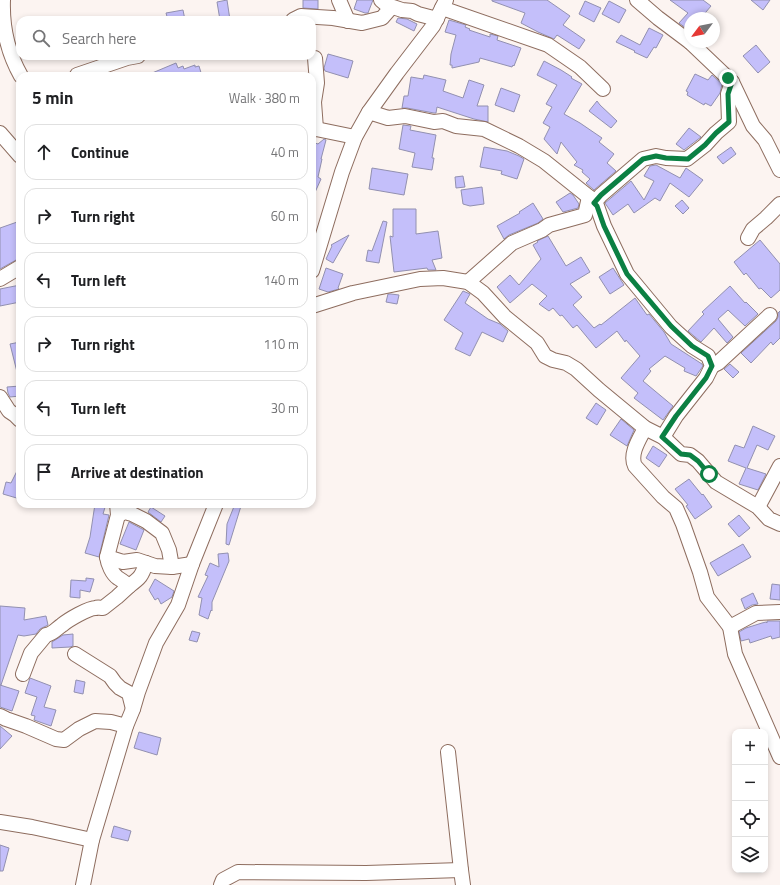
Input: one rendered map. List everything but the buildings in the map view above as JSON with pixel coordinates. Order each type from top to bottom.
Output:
[{"type":"street","points":[[3,0],[2,10],[4,32],[14,63],[19,72]]},
{"type":"street","points":[[339,0],[348,21]]},
{"type":"street","points":[[637,0],[684,38]]},
{"type":"street","points":[[316,17],[362,23],[382,18],[389,10],[384,2]]},
{"type":"street","points":[[384,2],[402,10],[412,11],[418,14],[442,9],[548,45],[580,67],[603,89]]},
{"type":"street","points":[[316,258],[342,172],[355,137],[369,112],[433,26],[442,9]]},
{"type":"street","points":[[696,48],[732,82],[753,126],[765,140],[780,170]]},
{"type":"street","points":[[86,72],[121,60]]},
{"type":"street","points":[[315,60],[316,89]]},
{"type":"street","points":[[468,282],[512,244],[542,230],[549,225],[585,215],[592,200],[601,195],[643,159],[656,156],[688,159],[729,122],[728,94],[732,82]]},
{"type":"street","points":[[369,112],[388,118],[405,116],[434,122],[443,121],[456,126],[484,129],[519,146],[544,161],[592,200],[597,206],[604,226],[627,274],[671,326],[692,346],[708,356],[712,366]]},
{"type":"street","points":[[316,129],[355,137]]},
{"type":"street","points":[[0,133],[16,151]]},
{"type":"street","points":[[748,238],[753,230],[780,204]]},
{"type":"street","points":[[0,278],[16,269]]},
{"type":"street","points":[[316,305],[353,293],[420,279],[443,278],[468,282],[483,294],[505,317],[537,343],[545,356],[553,360],[566,363],[576,369],[645,428],[662,437],[681,454],[690,455],[698,461],[716,482],[758,507],[769,519],[780,524]]},
{"type":"street","points":[[662,437],[676,416],[706,378],[712,366],[718,363],[770,315]]},
{"type":"street","points":[[0,397],[9,411],[16,416]]},
{"type":"street","points":[[645,428],[634,453],[633,463],[663,497],[676,508],[707,597],[730,627],[736,654],[780,757]]},
{"type":"street","points":[[758,507],[780,466]]},
{"type":"street","points":[[83,885],[92,840],[126,726],[156,643],[178,605],[192,564],[214,508]]},
{"type":"street","points":[[129,586],[124,581],[116,577],[108,563],[107,557],[118,510],[132,514],[146,521],[162,533],[169,550],[172,567]]},
{"type":"street","points":[[107,557],[123,562],[137,560],[156,566],[172,567],[192,564]]},
{"type":"street","points":[[23,674],[31,653],[46,635],[56,631],[61,626],[88,610],[102,608],[142,575],[146,563]]},
{"type":"street","points":[[730,627],[756,613],[780,612]]},
{"type":"street","points":[[76,654],[110,676],[120,688],[129,693],[133,709]]},
{"type":"street","points":[[0,716],[56,739],[64,740],[79,729],[95,721],[111,722],[126,726]]},
{"type":"street","points":[[448,752],[464,885]]},
{"type":"street","points":[[0,822],[32,827],[92,840]]},
{"type":"street","points":[[221,885],[223,880],[238,872],[461,870]]},
{"type":"route","points":[[709,474],[698,461],[690,455],[681,454],[662,437],[676,416],[706,378],[712,366],[708,356],[692,346],[671,326],[627,274],[604,226],[597,206],[594,203],[601,195],[643,159],[656,156],[688,159],[705,145],[729,122],[728,94],[732,82],[728,78]]}]
